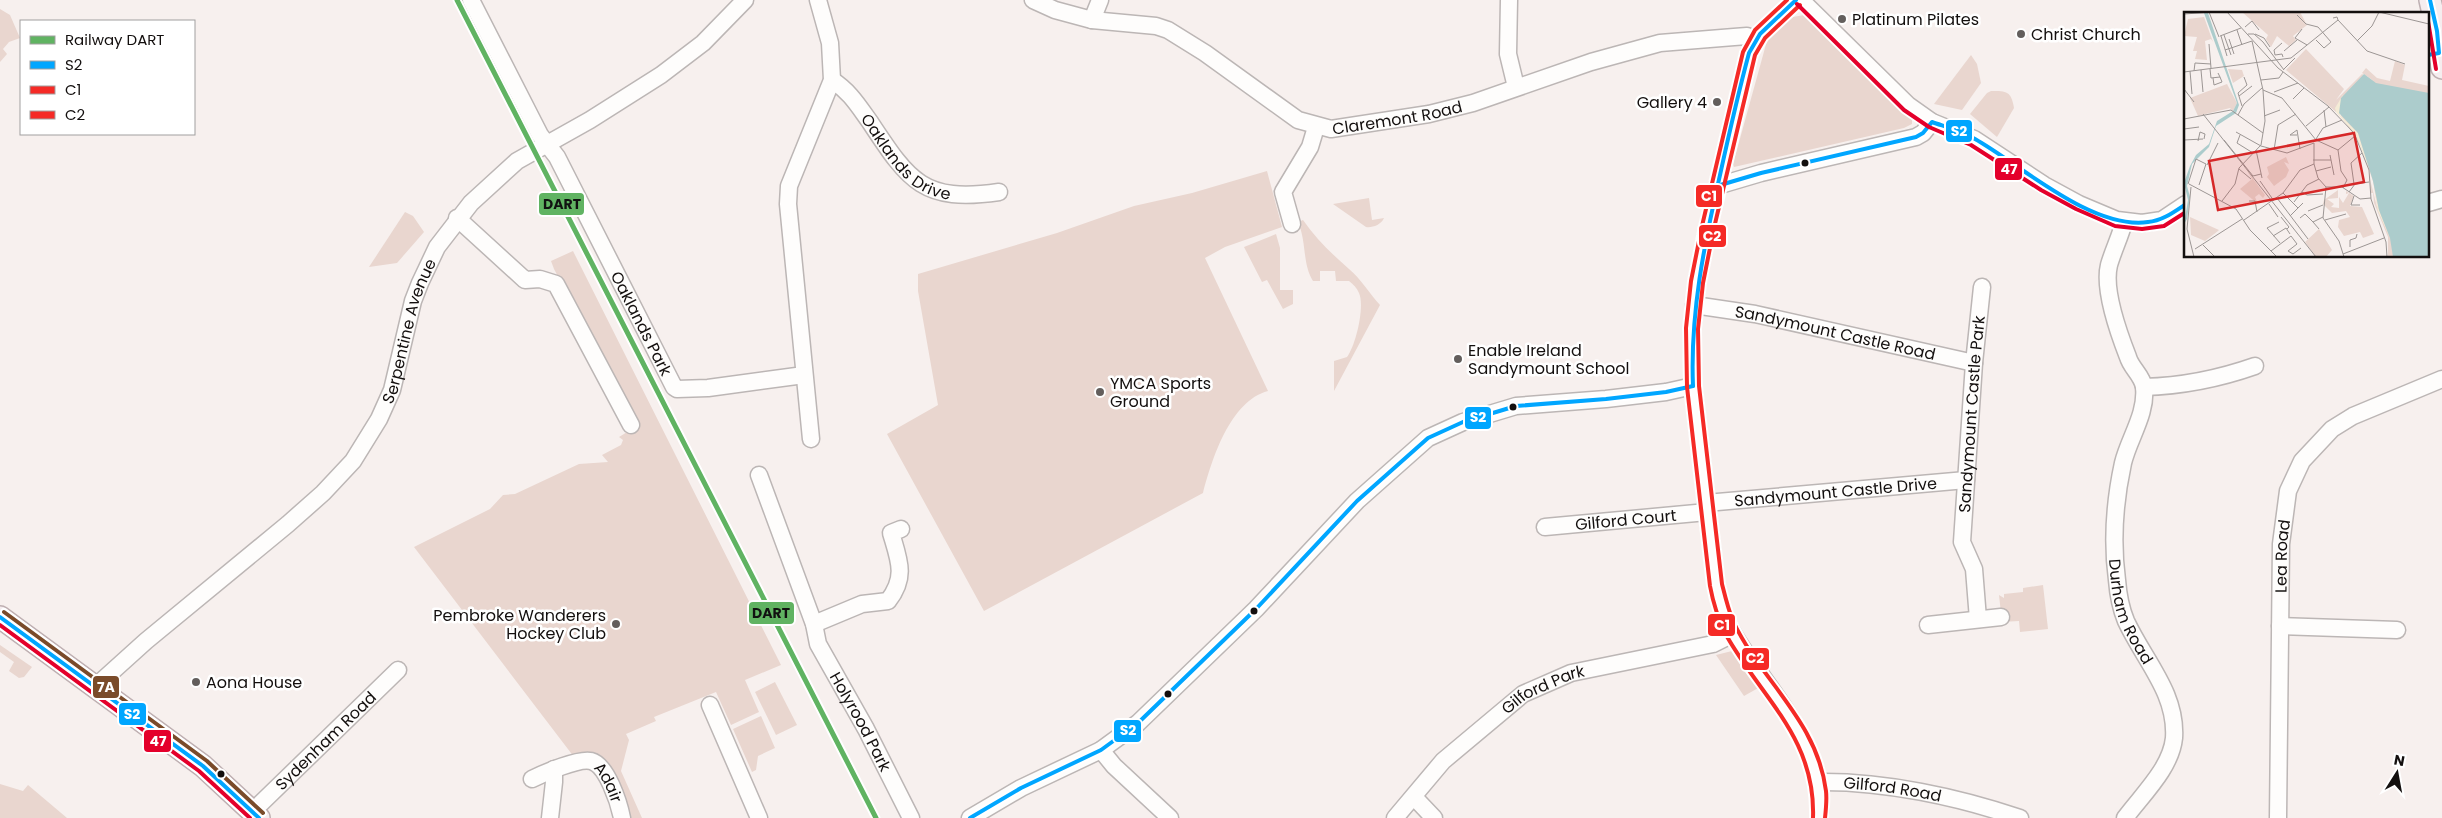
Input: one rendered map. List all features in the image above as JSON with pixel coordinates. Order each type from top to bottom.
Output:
[{"type":"main road","points":[[2430,0],[2437,31],[2437,59]]},
{"type":"main road","points":[[0,617],[202,766],[256,815]]},
{"type":"street","points":[[471,0],[499,58],[540,135],[548,145]]},
{"type":"street","points":[[812,439],[788,204],[789,186],[832,80],[830,43],[818,0]]},
{"type":"street","name":"Claremont Road","points":[[1033,0],[1055,10],[1092,20],[1148,25],[1168,30],[1205,53],[1298,120],[1316,126],[1339,128],[1429,114],[1473,103],[1591,62],[1660,43],[1747,36],[1755,40]]},
{"type":"street","points":[[1092,20],[1100,0]]},
{"type":"street","points":[[1509,0],[1508,54],[1516,87]]},
{"type":"street","points":[[1796,0],[1755,40],[1748,59],[1717,186],[1694,306],[1692,386],[1716,585],[1722,612],[1733,634],[1771,687],[1795,727],[1811,759],[1821,798],[1819,818]]},
{"type":"street","points":[[1802,0],[1908,105],[1932,122],[1974,139],[2044,185],[2079,204],[2124,222],[2142,223],[2162,220],[2184,205]]},
{"type":"street","name":"Serpentine Avenue","points":[[95,687],[146,641],[288,524],[323,493],[353,461],[379,419],[392,390],[413,301],[437,247],[471,203],[511,166],[661,75],[703,43],[741,1]]},
{"type":"street","name":"Oaklands Drive","points":[[832,80],[849,91],[893,156],[921,186],[949,195],[977,196],[999,192]]},
{"type":"street","points":[[1717,186],[1761,173],[1916,137],[1923,133],[1932,122]]},
{"type":"street","points":[[1292,224],[1288,215],[1284,192],[1310,147],[1316,126]]},
{"type":"street","name":"Oaklands Park","points":[[548,145],[557,157],[592,224],[674,387],[677,389],[708,388],[804,375]]},
{"type":"street","points":[[458,218],[525,280],[540,279],[556,284],[631,425]]},
{"type":"street","points":[[2124,222],[2109,266],[2108,280],[2124,347],[2144,387],[2207,380],[2255,366]]},
{"type":"street","name":"Sandymount Castle Park","points":[[1978,619],[1974,569],[1962,542],[1974,363],[1982,287]]},
{"type":"street","name":"Sandymount Castle Road","points":[[1694,306],[1755,314],[1974,363]]},
{"type":"street","name":"Lea Road","points":[[2278,818],[2281,544],[2288,491],[2302,461],[2332,429],[2353,416],[2442,379]]},
{"type":"street","points":[[977,816],[1021,788],[1101,750],[1148,713],[1256,609],[1357,501],[1428,438],[1463,422],[1516,406],[1632,396],[1666,392],[1692,386]]},
{"type":"street","name":"Durham Road","points":[[2125,818],[2166,763],[2174,739],[2172,709],[2163,686],[2125,619],[2115,561],[2117,503],[2124,462],[2140,415],[2144,387]]},
{"type":"street","name":"Holyrood Park","points":[[759,474],[814,624],[818,644],[866,729],[911,818]]},
{"type":"street","name":"Sandymount Castle Drive","points":[[1707,507],[1966,480]]},
{"type":"street","name":"Gilford Court","points":[[1545,527],[1707,507]]},
{"type":"street","points":[[814,624],[862,604],[888,601],[896,592],[902,570],[891,533],[901,529]]},
{"type":"street","points":[[1928,625],[2001,617]]},
{"type":"street","points":[[2280,626],[2397,630]]},
{"type":"street","name":"Gilford Park","points":[[1395,818],[1449,755],[1523,694],[1571,673],[1713,644],[1733,634]]},
{"type":"street","name":"Sydenham Road","points":[[256,815],[398,670]]},
{"type":"street","points":[[710,705],[758,818]]},
{"type":"street","points":[[1101,750],[1114,766],[1170,818]]},
{"type":"street","name":"Adair","points":[[532,779],[554,769],[589,760],[598,764],[616,796],[622,818]]},
{"type":"street","points":[[550,818],[554,769]]},
{"type":"street","name":"Gilford Road","points":[[1818,782],[1853,782],[1951,798],[2020,818]]},
{"type":"street","points":[[1414,797],[1434,818]]},
{"type":"shaded area","points":[[0,9],[10,15],[20,38],[9,42],[3,49],[7,54],[0,62]]},
{"type":"shaded area","points":[[1810,14],[1912,119],[1912,124],[1904,128],[1734,167],[1733,164],[1768,37],[1787,18]]},
{"type":"shaded area","points":[[1971,55],[1977,64],[1981,83],[1962,110],[1934,104]]},
{"type":"shaded area","points":[[2001,91],[2010,95],[2014,108],[1997,137],[1970,114],[1987,93]]},
{"type":"shaded area","name":"YMCA Sports Ground","points":[[1267,171],[1282,227],[1225,247],[1205,258],[1268,391],[1255,397],[1243,406],[1233,419],[1218,448],[1203,493],[984,611],[887,434],[938,405],[918,291],[918,274],[1057,233],[1134,206],[1192,193]]},
{"type":"shaded area","points":[[1369,198],[1372,220],[1384,218],[1379,224],[1371,227],[1366,227],[1333,204]]},
{"type":"shaded area","points":[[405,212],[413,216],[424,232],[397,263],[369,267]]},
{"type":"shaded area","points":[[1303,220],[1324,246],[1358,277],[1380,305],[1334,391],[1334,361],[1347,357],[1354,344],[1359,325],[1361,299],[1357,289],[1349,281],[1336,281],[1335,271],[1320,271],[1320,281],[1313,281],[1307,267],[1303,238],[1298,222]]},
{"type":"shaded area","points":[[1276,234],[1280,248],[1280,290],[1293,290],[1293,304],[1283,309],[1267,280],[1262,282],[1244,247]]},
{"type":"shaded area","name":"Pembroke Wanderers Hockey Club","points":[[573,251],[781,665],[745,680],[759,712],[731,725],[716,692],[654,717],[656,721],[626,734],[629,740],[621,771],[642,818],[628,818],[615,784],[574,757],[414,547],[490,509],[503,495],[515,494],[579,464],[608,462],[602,455],[621,445],[623,440],[619,437],[637,426],[551,261]]},
{"type":"shaded area","points":[[2043,585],[2048,629],[2020,632],[2019,621],[2002,622],[1999,595],[2004,598],[2004,594],[2023,592],[2023,588]]},
{"type":"shaded area","points":[[0,645],[32,667],[24,677],[19,678],[9,671],[14,662],[0,652]]},
{"type":"shaded area","points":[[1732,651],[1760,687],[1744,696],[1716,655]]},
{"type":"shaded area","points":[[775,682],[797,725],[776,735],[755,692]]},
{"type":"shaded area","points":[[761,716],[775,748],[758,756],[756,770],[752,772],[733,729]]},
{"type":"shaded area","points":[[0,784],[23,791],[28,785],[67,818],[0,818]]},
{"type":"rail line","name":"DART","points":[[457,0],[876,818]]},
{"type":"transit line","name":"C1","points":[[1787,0],[1755,30],[1743,52],[1691,281],[1686,328],[1687,387],[1710,586],[1714,604],[1725,633],[1796,741],[1812,789],[1813,818]]},
{"type":"transit line","name":"S2","points":[[1693,386],[1694,332],[1699,280],[1714,201],[1749,53],[1760,34],[1796,0]]},
{"type":"transit line","name":"S2","points":[[2430,0],[2437,31],[2439,53],[2430,55]]},
{"type":"transit line","name":"47","points":[[1797,4],[1904,110],[1929,127],[1971,145],[2041,190],[2076,209],[2115,226],[2142,229],[2164,226],[2184,213]]},
{"type":"transit line","name":"C2","points":[[1800,5],[1765,38],[1755,55],[1714,228],[1703,283],[1698,329],[1699,386],[1722,584],[1728,607],[1745,643],[1787,702],[1812,743],[1821,766],[1826,791],[1825,818]]},
{"type":"transit line","name":"47","points":[[2430,33],[2436,69]]},
{"type":"transit line","name":"S2","points":[[1717,186],[1761,173],[1916,137],[1923,133],[1932,122],[1959,131],[1975,139],[2058,193],[2104,216],[2126,222],[2148,222],[2168,216],[2184,205]]},
{"type":"transit line","name":"S2","points":[[970,818],[1021,788],[1101,750],[1138,723],[1256,609],[1357,501],[1428,438],[1463,422],[1516,406],[1606,399],[1666,392],[1693,386]]},
{"type":"transit line","name":"7A","points":[[4,612],[207,761],[263,813]]},
{"type":"transit line","name":"S2","points":[[0,617],[203,766],[259,818]]},
{"type":"transit line","name":"47","points":[[0,625],[199,771],[250,818]]},
{"type":"place","name":"Platinum Pilates","points":[[1842,19]]},
{"type":"place","name":"Christ Church","points":[[2021,34]]},
{"type":"place","name":"Gallery 4","points":[[1717,102]]},
{"type":"place","name":"Enable Ireland Sandymount School","points":[[1458,359]]},
{"type":"place","name":"YMCA Sports Ground","points":[[1100,392]]},
{"type":"place","name":"Pembroke Wanderers Hockey Club","points":[[616,624]]},
{"type":"place","name":"Aona House","points":[[196,682]]}]
